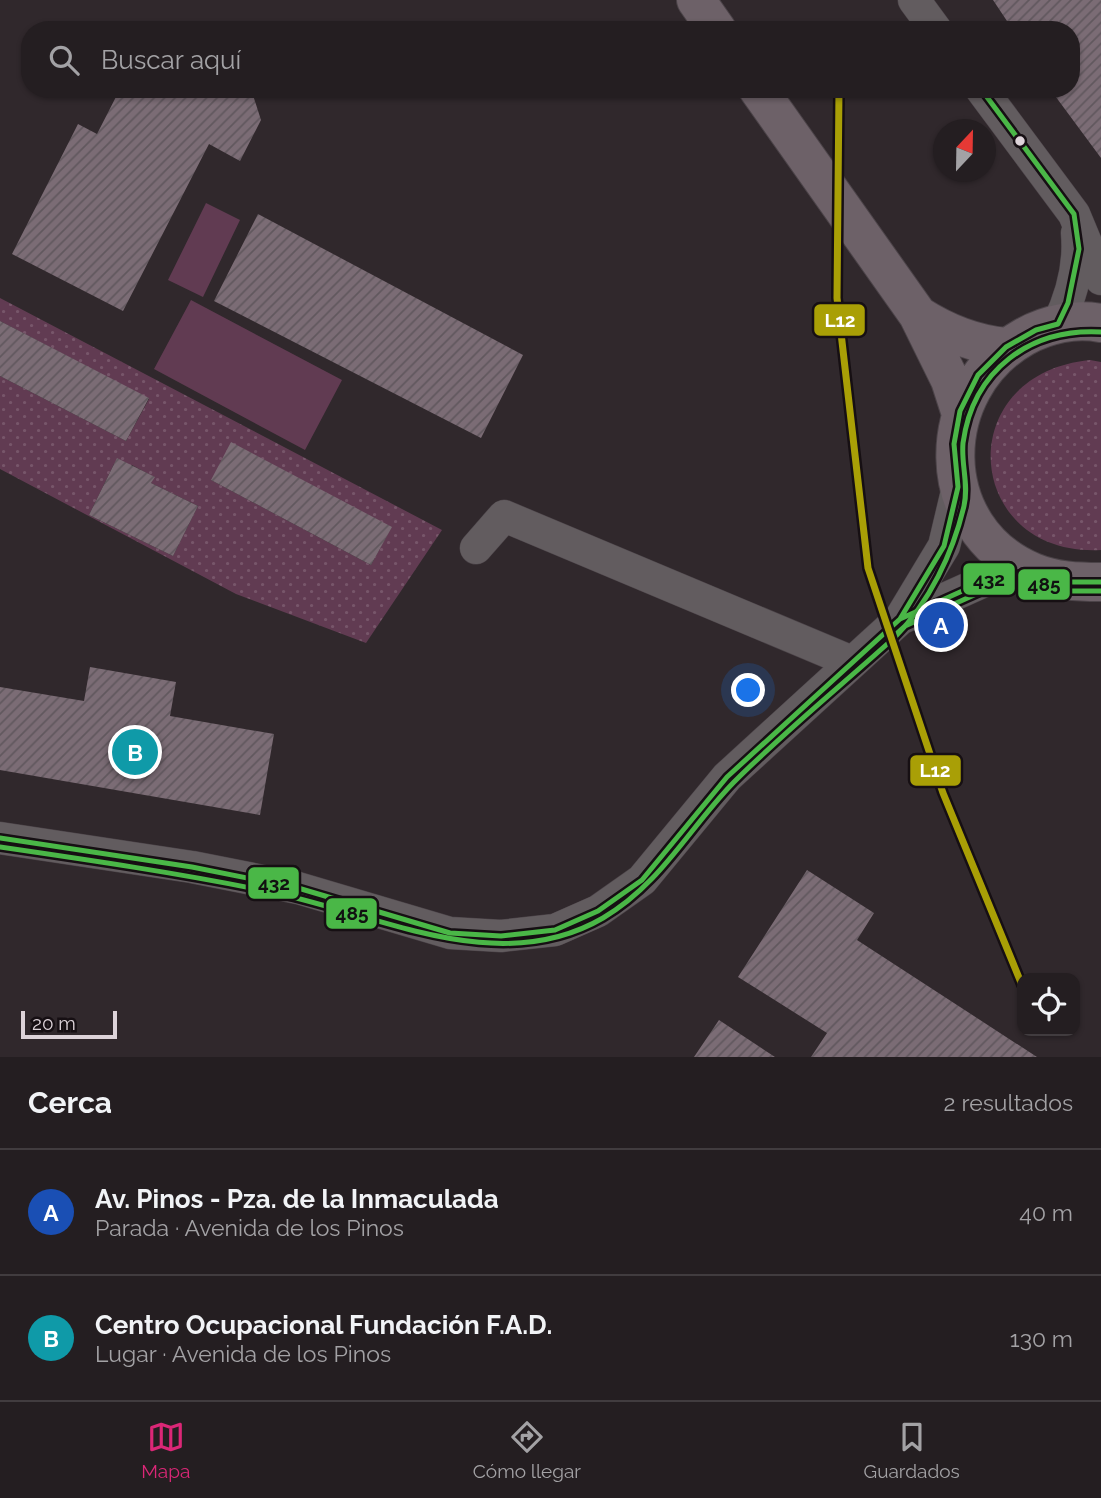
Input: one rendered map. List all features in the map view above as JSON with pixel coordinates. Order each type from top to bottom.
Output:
[{"type":"main road","points":[[696,0],[711,21]]},
{"type":"main road","points":[[764,98],[918,315],[950,380],[960,411]]},
{"type":"main road","points":[[918,315],[961,338],[982,345],[1006,347]]},
{"type":"main road","points":[[1101,323],[1058,324],[1036,330],[1006,347],[978,375],[960,411],[954,444],[958,487],[974,522],[999,551],[1032,572],[1068,582],[1101,582]]},
{"type":"street","points":[[914,0],[929,21]]},
{"type":"street","points":[[988,98],[1074,214],[1089,243],[1101,279]]},
{"type":"street","points":[[1058,324],[1068,303],[1079,249],[1074,214]]},
{"type":"street","points":[[900,620],[944,546],[958,487]]},
{"type":"street","points":[[476,548],[504,516],[852,662]]},
{"type":"street","points":[[0,838],[192,867],[285,886],[450,933],[502,936],[555,930],[598,911],[642,880],[727,777],[900,620],[989,579],[1032,572]]},
{"type":"shaded area","points":[[206,203],[240,220],[203,297],[168,280]]},
{"type":"shaded area","points":[[0,298],[442,530],[366,643],[236,594],[0,469],[0,376],[126,441],[149,399],[0,321]],"holes":[[[114,464],[132,465],[154,477],[151,483],[198,506],[173,556],[89,515]],[[211,480],[391,528],[371,565]]]},
{"type":"shaded area","points":[[191,300],[342,380],[305,450],[154,369]]},
{"type":"shaded area","points":[[1090,360],[1101,362],[1101,550],[1055,544],[1021,525],[1000,497],[991,463],[995,428],[1013,397],[1044,372]]},
{"type":"building","points":[[993,0],[1101,0],[1101,158],[1057,98],[1080,98],[1080,21],[1007,21]]},
{"type":"building","points":[[115,98],[254,98],[261,120],[240,161],[209,144],[123,311],[12,254],[78,124],[97,134]]},
{"type":"building","points":[[258,214],[523,355],[481,438],[214,301]]},
{"type":"building","points":[[0,321],[149,398],[126,441],[0,376]]},
{"type":"building","points":[[231,442],[392,527],[371,565],[211,480]]},
{"type":"building","points":[[117,458],[155,477],[151,483],[198,506],[173,556],[89,515]]},
{"type":"building","points":[[90,667],[176,682],[170,716],[274,734],[260,815],[0,770],[0,687],[84,701]]},
{"type":"building","points":[[807,870],[874,913],[857,940],[1037,1057],[811,1057],[827,1033],[738,977]]},
{"type":"building","points":[[719,1020],[775,1057],[694,1057]]},
{"type":"transit line","name":"L12","points":[[839,98],[837,298],[868,568],[943,793],[1017,973]]},
{"type":"transit line","name":"432","points":[[0,838],[192,867],[298,888],[450,933],[501,936],[555,930],[598,911],[642,880],[727,777],[900,619],[944,546],[958,487],[954,444],[960,411],[978,375],[1006,347],[1036,330],[1058,324],[1068,303],[1079,249],[1074,214],[988,98]]},
{"type":"transit line","name":"485","points":[[0,847],[266,891],[435,936],[478,942],[521,943],[563,936],[603,918],[642,889],[734,782],[793,726],[895,637],[919,609],[938,576],[959,524],[965,498],[963,443],[969,417],[979,394],[992,375],[1009,359],[1029,346],[1051,337],[1101,332]]},
{"type":"transit line","name":"432","points":[[888,630],[900,619],[989,579],[1032,572],[1068,582],[1101,582]]},
{"type":"transit line","name":"485","points":[[894,636],[905,626],[992,587],[1032,581],[1066,591],[1101,591]]},
{"type":"place","name":"Av. Pinos - Pza. de la Inmaculada","points":[[941,625]]},
{"type":"place","name":"Centro Ocupacional Fundación F.A.D.","points":[[135,752]]}]
